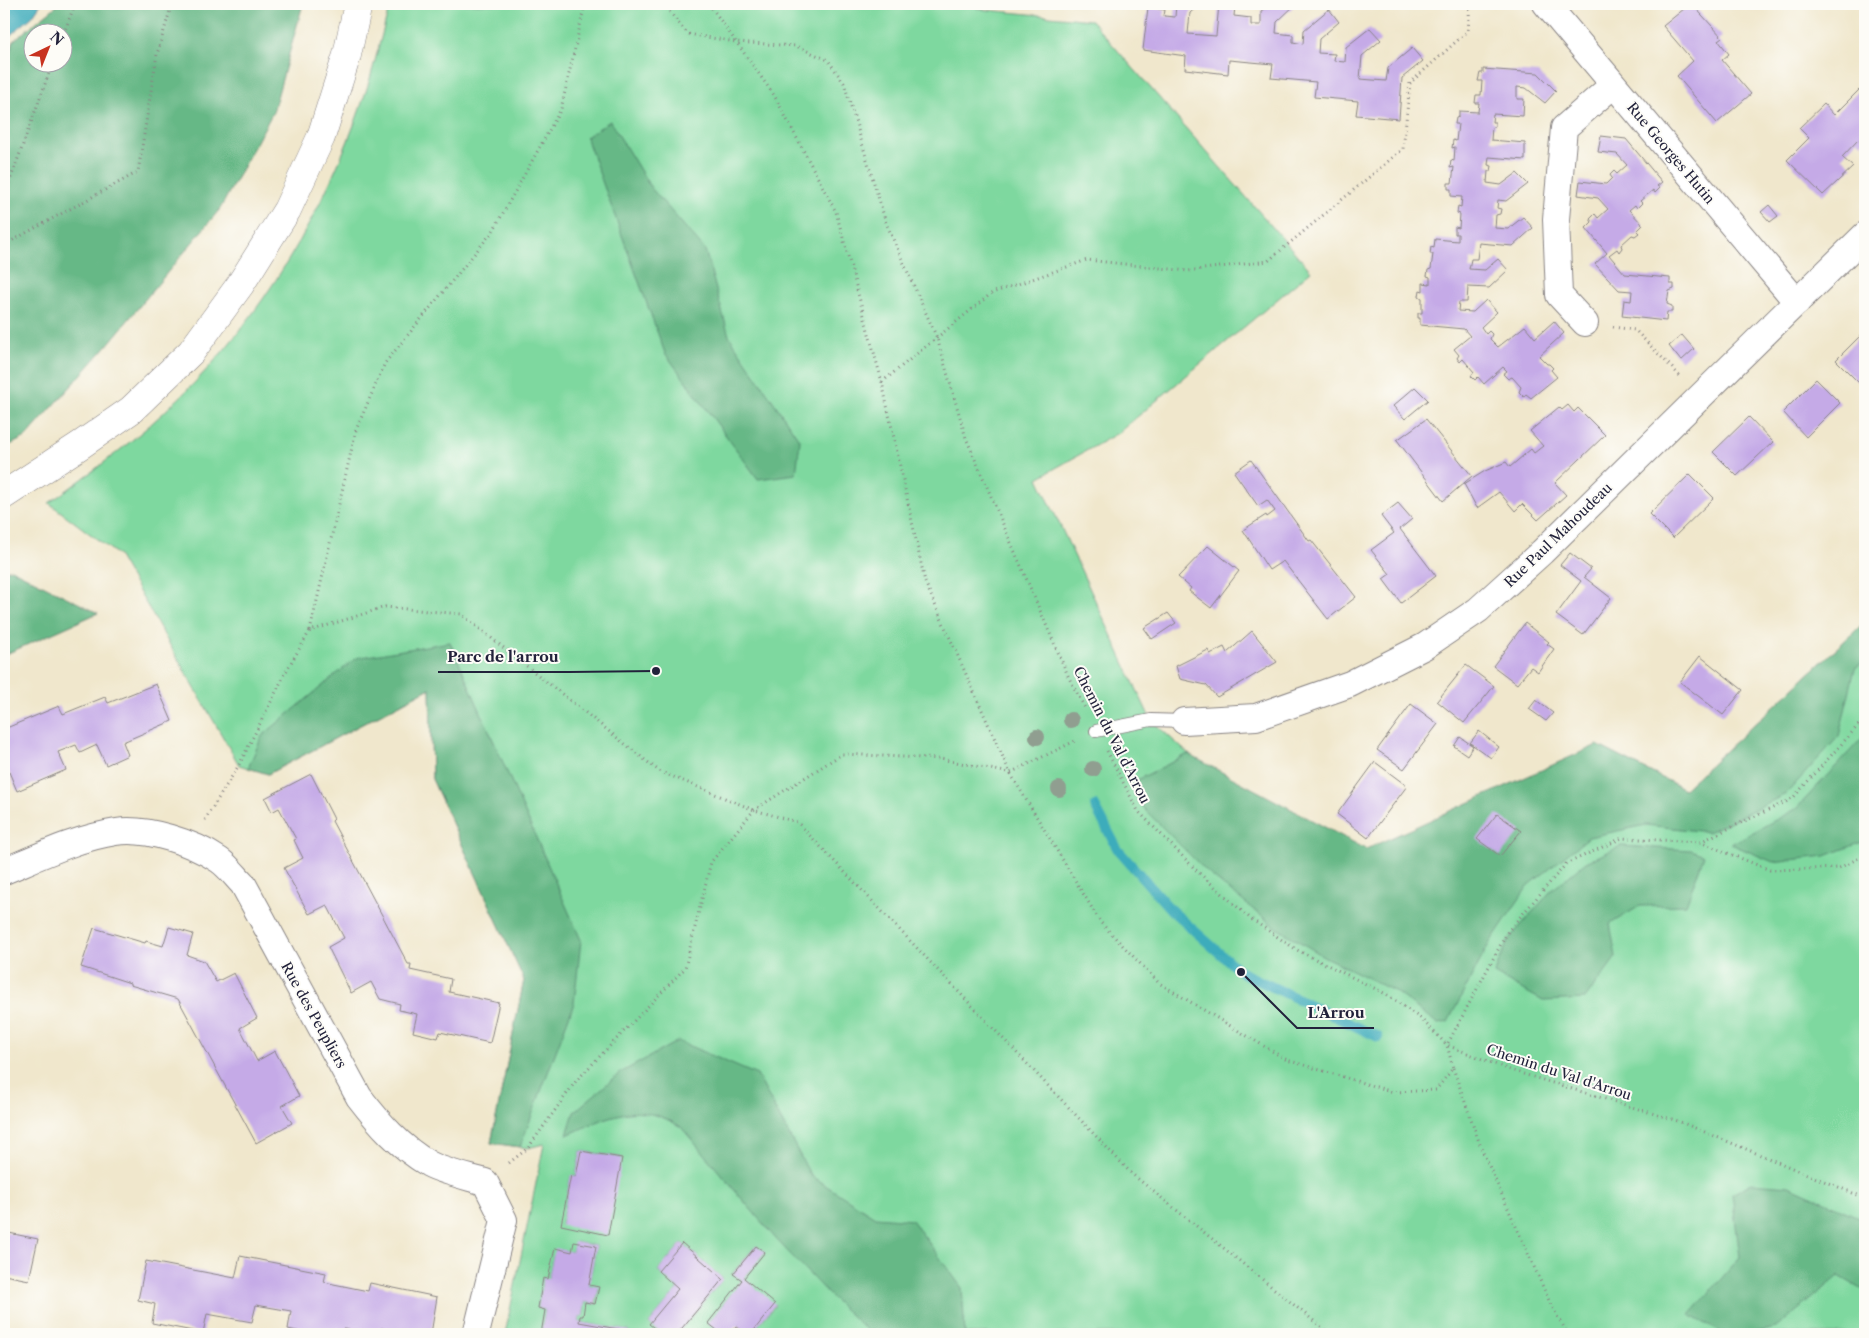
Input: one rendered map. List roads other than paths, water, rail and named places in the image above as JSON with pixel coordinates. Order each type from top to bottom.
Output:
[{"type":"main road","points":[[4,495],[131,410],[191,352],[240,285],[287,210],[321,137],[347,55],[358,4]]},
{"type":"street","name":"Rue Georges Hutin","points":[[1546,4],[1797,302]]},
{"type":"street","points":[[1585,323],[1559,295],[1556,219],[1564,128],[1613,85]]},
{"type":"street","name":"Rue Paul Mahoudeau","points":[[1184,721],[1256,717],[1350,684],[1425,646],[1478,610],[1542,552],[1865,235]]},
{"type":"street","name":"Rue des Peupliers","points":[[4,871],[77,841],[118,832],[157,834],[190,844],[220,860],[243,884],[359,1097],[381,1125],[406,1148],[431,1165],[484,1182],[504,1220],[476,1334]]},
{"type":"lane","points":[[1096,731],[1151,720],[1184,721]]},
{"type":"water","points":[[4,4],[41,4],[32,17],[26,22],[22,22],[22,25],[8,37],[4,50]]},
{"type":"waterway","points":[[1095,806],[1118,850],[1171,910],[1241,972],[1378,1037]]},
{"type":"place","name":"Parc de l'arrou","points":[[656,671]]},
{"type":"place","name":"L'Arrou","points":[[1241,972]]}]
